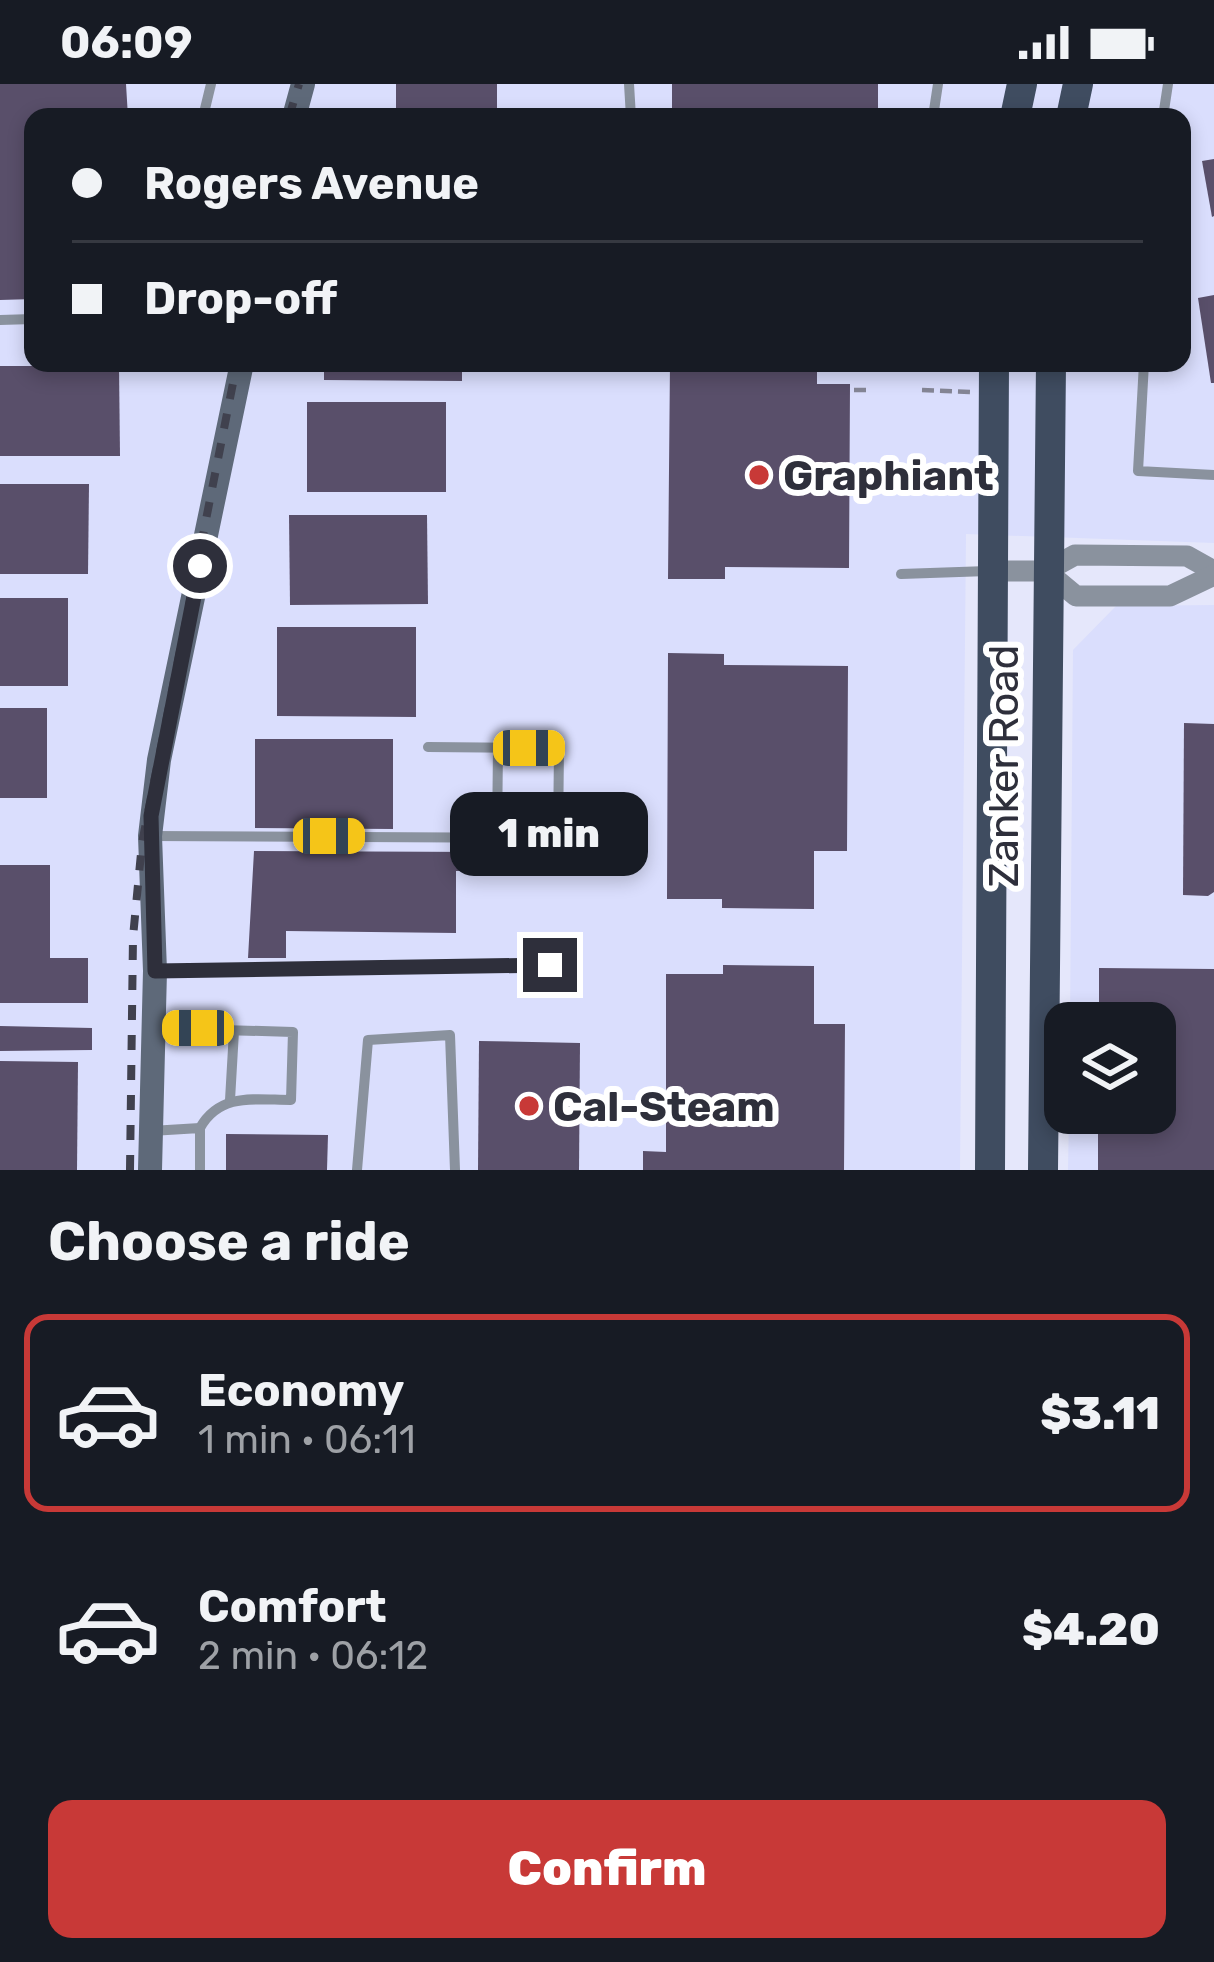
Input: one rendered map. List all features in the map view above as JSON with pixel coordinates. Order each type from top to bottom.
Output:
[{"type":"main road","name":"Zanker Road","points":[[990,1170],[994,372]]},
{"type":"main road","name":"Zanker Road","points":[[1043,1170],[1051,372]]},
{"type":"street","points":[[150,1170],[155,971],[150,836],[159,760],[240,372]]},
{"type":"street","points":[[991,571],[1046,571],[1075,555],[1186,556],[1214,573]]},
{"type":"street","points":[[1046,571],[1076,596],[1170,596],[1214,573]]},
{"type":"lane","points":[[1144,372],[1138,471],[1214,476]]},
{"type":"lane","points":[[901,574],[991,571]]},
{"type":"lane","points":[[150,836],[558,838],[559,748],[428,747]]},
{"type":"lane","points":[[497,837],[498,748]]},
{"type":"lane","points":[[155,971],[550,965]]},
{"type":"lane","points":[[153,1028],[293,1032],[291,1100],[230,1100],[206,1117],[200,1127],[200,1170]]},
{"type":"lane","points":[[230,1100],[234,1030]]},
{"type":"lane","points":[[357,1170],[368,1040],[451,1035],[455,1170]]},
{"type":"lane","points":[[151,1131],[200,1127]]},
{"type":"path","points":[[854,390],[867,390]]},
{"type":"path","points":[[922,390],[970,392]]},
{"type":"shaded area","points":[[0,84],[1214,84],[1214,543],[966,534],[960,1170],[0,1170]]},
{"type":"shaded area","points":[[1214,605],[1214,1170],[1068,1170],[1069,1134],[1176,1134],[1176,1002],[1070,1002],[1073,650],[1116,606]]},
{"type":"building","points":[[0,84],[126,84],[127,108],[24,108],[24,299],[0,300]]},
{"type":"building","points":[[396,84],[497,84],[497,108],[396,108]]},
{"type":"building","points":[[672,84],[878,84],[878,108],[672,108]]},
{"type":"building","points":[[1214,159],[1214,216],[1212,217],[1202,161]]},
{"type":"building","points":[[1214,295],[1214,383],[1211,383],[1198,298]]},
{"type":"building","points":[[0,366],[24,366],[24,372],[119,372],[120,456],[0,456]]},
{"type":"building","points":[[324,372],[462,372],[462,381],[324,380]]},
{"type":"building","name":"Graphiant","points":[[670,372],[817,372],[817,384],[850,384],[849,568],[725,567],[725,579],[668,579]]},
{"type":"building","points":[[307,402],[446,402],[446,492],[307,492]]},
{"type":"building","points":[[0,484],[89,484],[88,574],[0,574]]},
{"type":"building","points":[[289,515],[427,515],[428,604],[290,605]]},
{"type":"building","points":[[0,598],[68,598],[68,686],[0,686]]},
{"type":"building","points":[[277,627],[416,627],[416,717],[277,716]]},
{"type":"building","points":[[668,653],[724,654],[724,665],[848,666],[847,851],[814,851],[814,909],[722,908],[722,899],[667,899]]},
{"type":"building","points":[[0,708],[47,708],[47,798],[0,798]]},
{"type":"building","points":[[1184,723],[1214,724],[1214,892],[1208,896],[1183,895]]},
{"type":"building","points":[[255,739],[393,739],[393,829],[255,828]]},
{"type":"building","points":[[254,851],[480,852],[479,871],[456,871],[456,933],[286,931],[286,958],[248,958]]},
{"type":"building","points":[[0,865],[50,865],[50,958],[88,958],[88,1003],[0,1003]]},
{"type":"building","points":[[723,965],[814,966],[814,1024],[845,1024],[844,1170],[643,1170],[643,1151],[666,1152],[666,974],[723,974]]},
{"type":"building","points":[[1099,968],[1214,969],[1214,1170],[1098,1170],[1098,1134],[1176,1134],[1176,1002],[1099,1002]]},
{"type":"building","points":[[0,1026],[92,1028],[92,1050],[0,1051]]},
{"type":"building","name":"Cal-Steam","points":[[479,1041],[580,1043],[579,1170],[478,1170]]},
{"type":"building","points":[[0,1061],[78,1062],[77,1170],[0,1170]]},
{"type":"building","points":[[226,1134],[328,1135],[327,1170],[226,1170]]},
{"type":"railway","points":[[292,108],[299,84]]},
{"type":"railway","points":[[130,1170],[133,937],[142,843],[235,372]]},
{"type":"place","name":"Graphiant","points":[[759,475]]},
{"type":"place","name":"Cal-Steam","points":[[529,1106]]},
{"type":"route","points":[[200,566],[151,816],[155,971],[550,965]]}]
